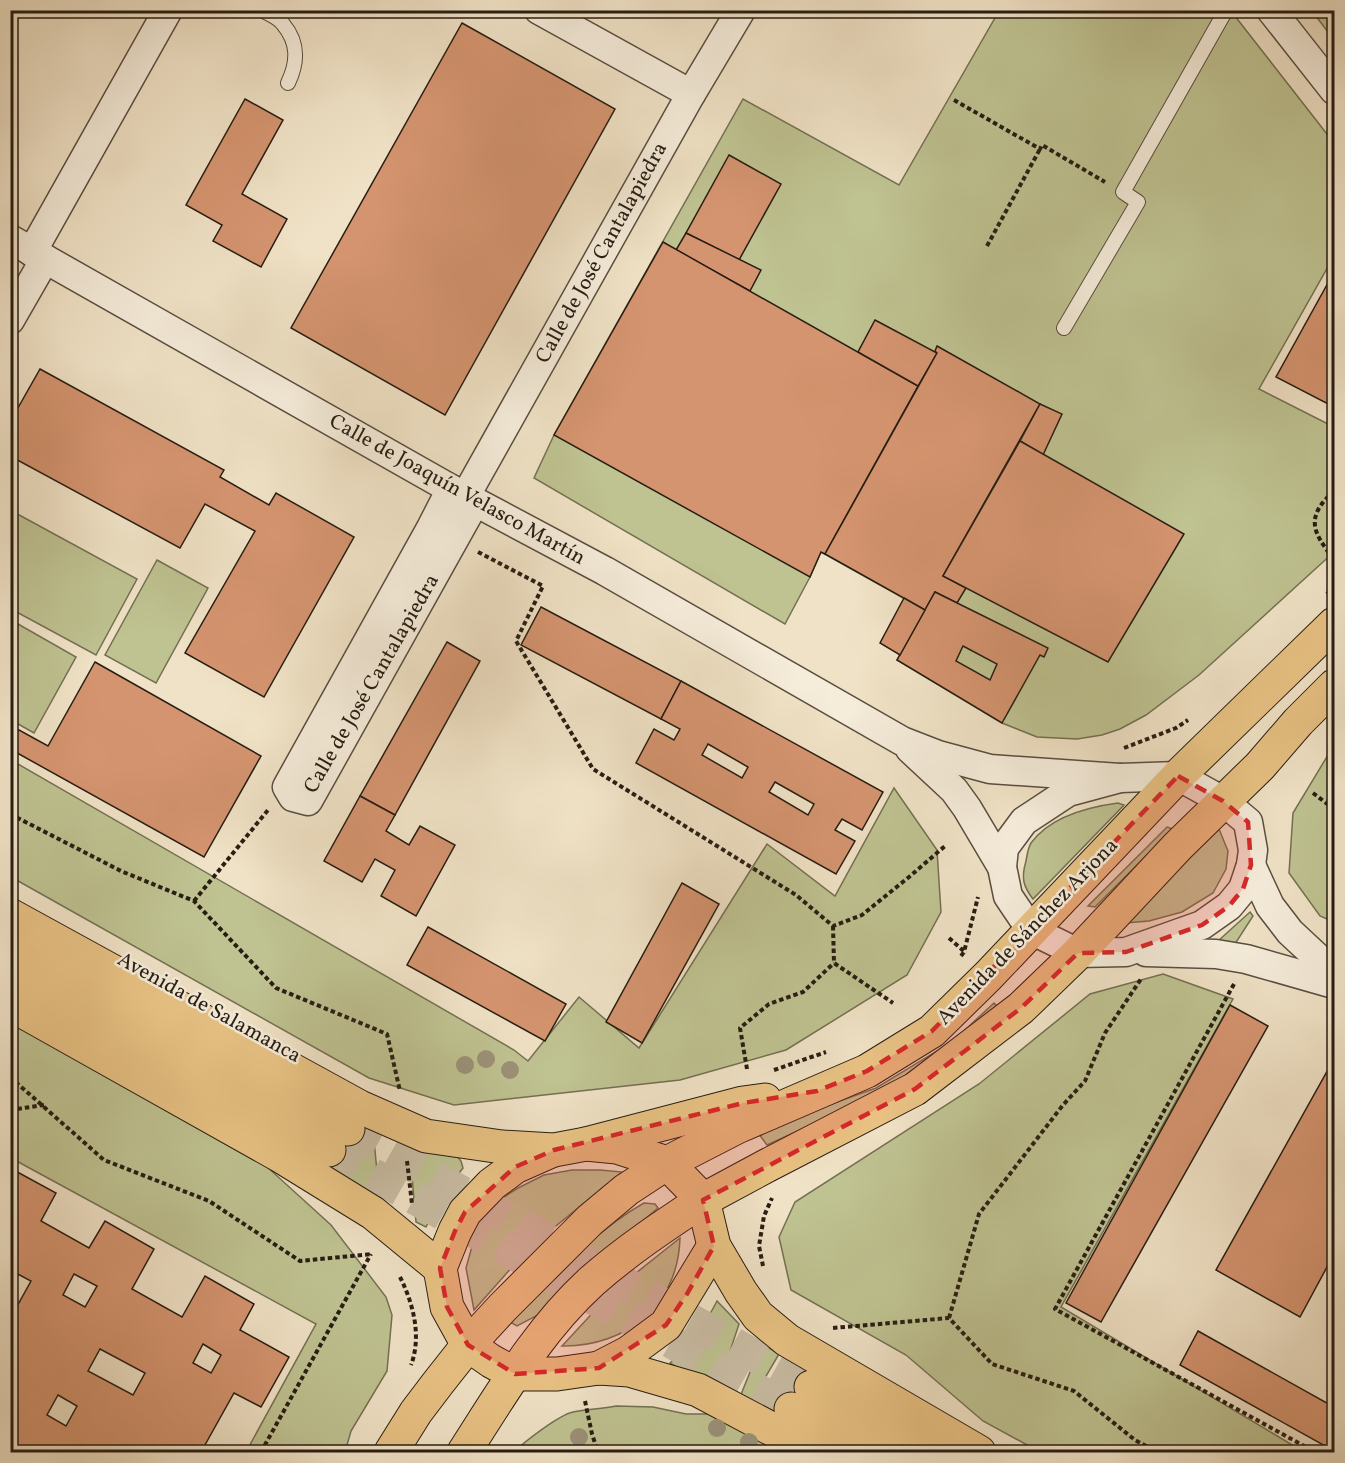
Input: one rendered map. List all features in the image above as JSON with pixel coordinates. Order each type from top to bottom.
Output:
[{"type":"main road","name":"Avenida de Sánchez Arjona","points":[[391,1452],[417,1412],[468,1345],[503,1306],[590,1220],[626,1190],[667,1162],[737,1127],[867,1071],[932,1030],[1178,776],[1330,609]]},
{"type":"main road","name":"Avenida de Sánchez Arjona","points":[[464,1452],[542,1335],[592,1282],[660,1228],[703,1200],[915,1089],[1021,1008],[1078,953],[1335,686]]},
{"type":"main road","points":[[10,915],[360,1107],[403,1112],[426,1136],[502,1147],[554,1150]]},
{"type":"main road","name":"Avenida de Salamanca","points":[[10,942],[338,1139],[10,976]]},
{"type":"main road","points":[[10,1004],[279,1155],[373,1213],[397,1249],[440,1268]]},
{"type":"main road","points":[[815,1452],[698,1390],[629,1370],[599,1368],[557,1374],[515,1374],[490,1361],[468,1345],[447,1307],[440,1268],[465,1212],[492,1184],[515,1167],[554,1150],[586,1144],[743,1103],[817,1091]]},
{"type":"main road","points":[[586,1144],[618,1147],[667,1162],[703,1200],[714,1246],[758,1316],[787,1340],[979,1452]]},
{"type":"main road","points":[[599,1368],[628,1353],[666,1326],[714,1246]]},
{"type":"main road","points":[[867,1452],[801,1398],[929,1452]]},
{"type":"street","points":[[10,320],[24,252],[168,10]]},
{"type":"street","points":[[539,10],[691,94]]},
{"type":"street","name":"Calle de José Cantalapiedra","points":[[464,496],[455,540],[308,801],[293,796],[287,787],[431,528],[464,496],[691,94],[741,10]]},
{"type":"street","points":[[1271,10],[1335,90]]},
{"type":"street","name":"Calle de Joaquín Velasco Martín","points":[[24,252],[464,496],[605,571],[902,741],[938,755],[990,769],[1120,778]]},
{"type":"street","name":"Calle de Joaquín Velasco Martín","points":[[902,741],[954,790],[1002,867]]},
{"type":"street","points":[[1126,952],[1202,925],[1229,906],[1243,889],[1251,865],[1253,850],[1248,822],[1223,801],[1178,776],[1120,778],[1068,792],[1024,821],[1004,848],[1002,867],[1008,896],[1031,930],[1078,953],[1226,955],[1246,958],[1335,984]]},
{"type":"street","points":[[1251,865],[1270,906],[1290,932],[1335,973]]},
{"type":"lane","points":[[262,10],[283,22],[297,47],[295,69],[288,84]]},
{"type":"lane","points":[[1064,328],[1138,202],[1123,192],[1226,10]]},
{"type":"path","points":[[954,100],[1040,149]]},
{"type":"path","points":[[987,246],[1042,145],[1123,192]]},
{"type":"path","points":[[1335,491],[1324,500],[1317,512],[1314,525],[1320,542],[1335,559]]},
{"type":"path","points":[[455,540],[543,586],[516,641],[593,769],[796,895],[833,926],[834,963],[803,992],[769,1004],[740,1028],[747,1069]]},
{"type":"path","points":[[1330,609],[1335,586]]},
{"type":"path","points":[[1114,750],[1176,728],[1195,716]]},
{"type":"path","points":[[194,901],[287,787]]},
{"type":"path","points":[[1312,793],[1335,809]]},
{"type":"path","points":[[10,814],[121,871],[194,901],[276,988],[387,1034],[403,1112],[412,1209],[397,1249],[415,1321],[414,1356],[407,1373]]},
{"type":"path","points":[[833,926],[862,915],[945,846]]},
{"type":"path","name":"Avenida de Sánchez Arjona","points":[[958,961],[964,952],[978,896]]},
{"type":"path","points":[[834,963],[893,1003]]},
{"type":"path","points":[[949,1318],[979,1215],[1063,1104],[1085,1081],[1105,1034],[1143,975]]},
{"type":"path","points":[[1237,978],[1055,1309],[1315,1452]]},
{"type":"path","points":[[772,1070],[834,1050]]},
{"type":"path","points":[[10,1077],[104,1160],[209,1201],[300,1261],[372,1254],[261,1452]]},
{"type":"path","points":[[10,1110],[44,1105]]},
{"type":"path","points":[[765,1277],[759,1246],[764,1216],[772,1198]]},
{"type":"path","points":[[833,1328],[949,1318]]},
{"type":"path","points":[[949,1318],[992,1364],[1074,1391],[1135,1440],[1157,1452]]},
{"type":"path","points":[[585,1400],[598,1452]]},
{"type":"highlighted area","points":[[1178,776],[1223,801],[1248,822],[1251,865],[1243,889],[1229,906],[1202,925],[1126,952],[1078,953],[1021,1008],[915,1089],[703,1200],[714,1246],[687,1294],[666,1325],[599,1368],[515,1374],[468,1345],[447,1307],[440,1268],[455,1231],[465,1212],[515,1167],[554,1150],[743,1103],[817,1091],[867,1071],[932,1031]]},
{"type":"green space","points":[[999,11],[1231,11],[1334,143],[1334,256],[1259,389],[1334,427],[1334,552],[1199,675],[1146,715],[1120,729],[1077,739],[1037,737],[1002,723],[897,660],[925,610],[821,552],[785,624],[534,478],[554,435],[743,99],[899,185]]},
{"type":"green space","points":[[1312,11],[1334,11],[1334,40]]},
{"type":"green space","points":[[10,510],[137,579],[96,655],[11,609]]},
{"type":"green space","points":[[157,560],[208,588],[156,683],[105,655]]},
{"type":"green space","points":[[11,620],[76,657],[34,733],[11,720]]},
{"type":"green space","points":[[1334,745],[1334,922],[1320,916],[1289,873],[1293,813]]},
{"type":"green space","points":[[11,760],[514,1050],[528,1061],[579,997],[639,1048],[767,844],[835,896],[894,788],[937,850],[941,912],[907,975],[786,1050],[680,1080],[454,1105],[369,1078],[11,877]]},
{"type":"green space","points":[[1118,803],[1124,805],[1033,899],[1025,886],[1023,877],[1031,843],[1048,826],[1059,820],[1094,807]]},
{"type":"green space","points":[[1167,827],[1173,829],[1095,907],[1088,906]]},
{"type":"green space","points":[[1219,829],[1228,851],[1226,869],[1213,893],[1182,912],[1149,921],[1124,923]]},
{"type":"green space","points":[[1250,912],[1253,916],[1235,944],[1218,941]]},
{"type":"green space","points":[[1163,974],[1233,999],[1061,1307],[1304,1452],[1040,1452],[983,1421],[906,1355],[791,1290],[779,1237],[795,1202],[979,1084],[1090,994]]},
{"type":"green space","points":[[994,1003],[997,1006],[937,1059],[874,1096],[767,1145],[758,1133],[778,1123],[876,1088],[952,1042]]},
{"type":"green space","points":[[10,1021],[265,1165],[331,1225],[386,1297],[392,1315],[387,1371],[351,1431],[345,1452],[246,1452],[316,1324],[11,1158]]},
{"type":"green space","points":[[373,1130],[380,1202],[342,1181]]},
{"type":"green space","points":[[409,1142],[456,1155],[463,1168],[441,1196],[426,1227],[416,1222]]},
{"type":"green space","points":[[572,1170],[622,1172],[529,1248],[474,1310],[466,1268],[474,1239],[485,1219],[501,1199],[518,1188],[544,1175]]},
{"type":"green space","points":[[644,1203],[655,1204],[658,1208],[560,1290],[538,1315],[517,1326],[510,1322],[590,1242]]},
{"type":"green space","points":[[680,1238],[677,1262],[670,1283],[659,1301],[645,1317],[627,1330],[608,1339],[562,1346],[612,1292]]},
{"type":"green space","points":[[717,1301],[739,1324],[717,1391],[670,1363],[696,1334]]},
{"type":"green space","points":[[758,1341],[779,1354],[748,1407],[738,1402],[750,1372]]},
{"type":"green space","points":[[616,1406],[653,1407],[686,1414],[718,1414],[787,1452],[514,1452],[542,1429],[567,1414]]},
{"type":"building","points":[[641,10],[658,10],[654,17]]},
{"type":"building","points":[[462,23],[615,109],[445,415],[291,328]]},
{"type":"building","points":[[245,99],[283,120],[242,194],[287,219],[261,267],[213,241],[222,225],[186,205]]},
{"type":"building","points":[[729,155],[781,184],[739,260],[686,233]]},
{"type":"building","points":[[686,233],[761,270],[750,291],[676,250]]},
{"type":"building","points":[[663,242],[918,386],[825,554],[821,552],[810,577],[554,435]]},
{"type":"building","points":[[1334,272],[1334,407],[1276,377]]},
{"type":"building","points":[[875,320],[937,353],[918,386],[858,352]]},
{"type":"building","points":[[937,346],[1040,404],[943,576],[966,588],[957,603],[935,592],[925,610],[825,554],[937,353],[935,351]]},
{"type":"building","points":[[40,369],[224,470],[220,477],[269,505],[276,493],[354,537],[264,697],[185,653],[255,531],[205,504],[180,548],[10,456],[10,422]]},
{"type":"building","points":[[1040,404],[1062,414],[1043,455],[1020,441]]},
{"type":"building","points":[[1020,441],[1184,534],[1108,662],[943,576]]},
{"type":"building","points":[[935,592],[1048,648],[1044,657],[1040,655],[1002,723],[897,660]],"holes":[[[963,646],[997,664],[990,680],[956,661]]]},
{"type":"building","points":[[904,598],[925,610],[900,655],[880,643]]},
{"type":"building","points":[[541,607],[681,681],[661,719],[521,645]]},
{"type":"building","points":[[447,642],[480,661],[395,815],[360,796]]},
{"type":"building","points":[[95,662],[261,756],[204,857],[10,749],[10,725],[48,746]]},
{"type":"building","points":[[681,681],[883,792],[862,830],[842,819],[835,830],[855,841],[836,874],[636,763],[654,729],[674,740],[680,729],[661,719]],"holes":[[[708,744],[748,767],[742,778],[702,755]],[[775,782],[814,804],[808,815],[769,792]]]},
{"type":"building","points":[[360,796],[395,815],[386,831],[409,845],[420,826],[455,845],[416,916],[381,896],[395,870],[375,859],[362,882],[324,861]]},
{"type":"building","points":[[682,883],[719,904],[642,1043],[606,1022]]},
{"type":"building","points":[[428,927],[566,1004],[545,1041],[407,965]]},
{"type":"building","points":[[1230,1005],[1268,1026],[1101,1322],[1066,1303]]},
{"type":"building","points":[[1334,1059],[1334,1254],[1300,1317],[1216,1270]]},
{"type":"building","points":[[10,1168],[56,1193],[41,1221],[89,1248],[105,1221],[154,1249],[132,1289],[182,1317],[205,1276],[254,1304],[240,1330],[289,1357],[261,1407],[234,1393],[201,1452],[10,1452],[10,1319],[31,1281],[12,1271],[10,1273]],"holes":[[[74,1274],[97,1286],[85,1307],[63,1295]],[[203,1344],[221,1355],[211,1373],[193,1363]],[[100,1349],[145,1373],[133,1395],[88,1371]],[[58,1395],[77,1406],[66,1426],[47,1415]]]},
{"type":"building","points":[[1198,1331],[1334,1407],[1334,1451],[1180,1365]]},
{"type":"tunnel","points":[[348,1129],[811,1387]]},
{"type":"tunnel","points":[[329,1150],[791,1409]]}]
